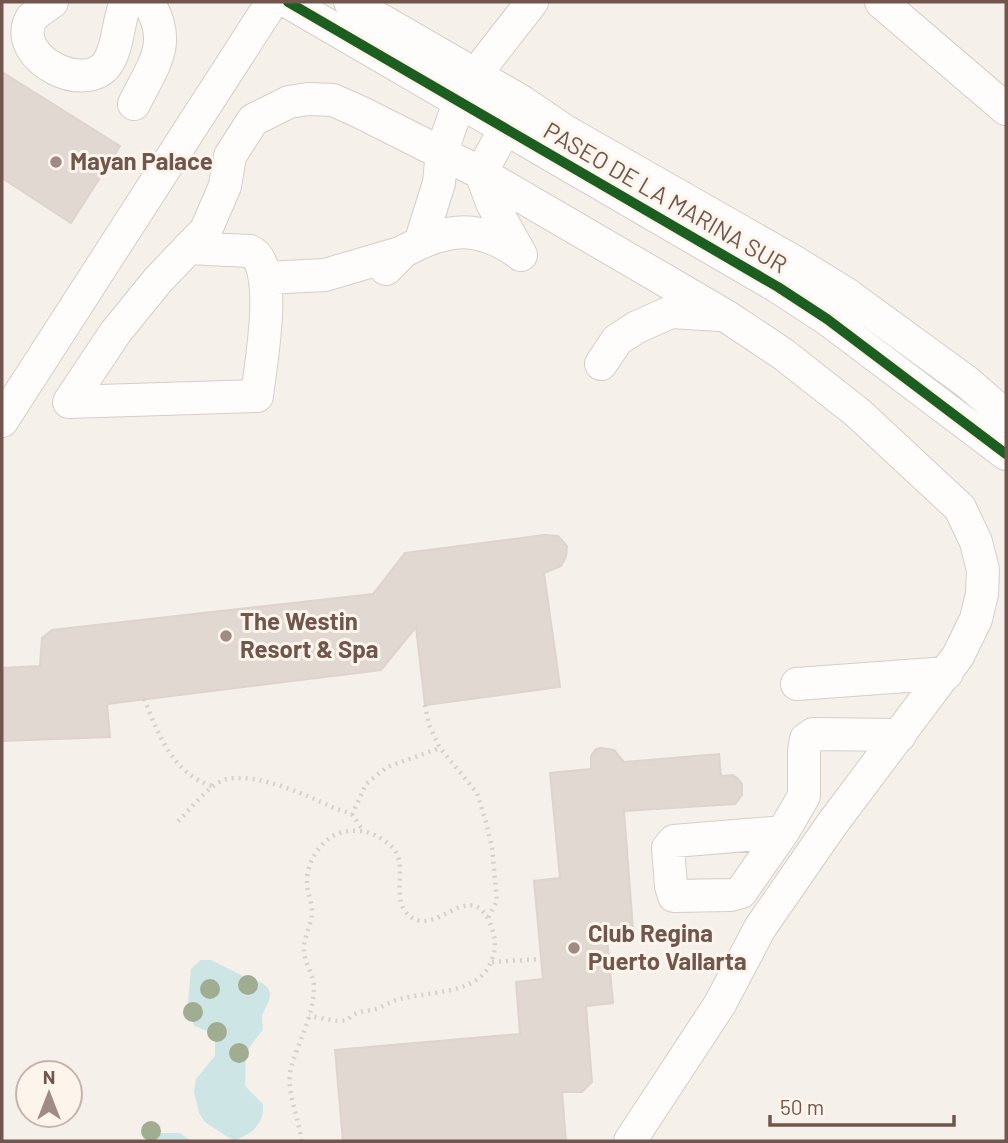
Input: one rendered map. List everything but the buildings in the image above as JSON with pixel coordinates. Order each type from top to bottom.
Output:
[{"type":"street","points":[[52,2],[32,18],[26,35],[31,47],[46,63],[74,76],[95,74],[110,61],[126,2]]},
{"type":"street","points":[[134,104],[159,52],[162,31],[148,2]]},
{"type":"street","points":[[2,421],[272,2]]},
{"type":"street","name":"PASEO DE LA MARINA SUR","points":[[288,2],[504,128],[785,274],[845,293],[967,382],[1006,416]]},
{"type":"street","name":"PASEO DE LA MARINA SUR","points":[[350,2],[521,101],[785,274],[827,319],[1006,454]]},
{"type":"street","points":[[403,255],[436,194],[442,151],[459,102],[475,75],[532,2]]},
{"type":"street","points":[[881,2],[1006,109]]},
{"type":"street","points":[[188,248],[256,253],[266,278],[265,330],[257,396],[69,402],[115,333],[158,279],[188,248],[206,230],[221,198],[230,156],[253,120],[289,102],[307,99],[332,100],[442,151],[726,316],[783,354],[858,413],[960,509],[976,542],[983,570],[982,594],[976,619],[958,656],[832,824],[760,928],[720,1004],[630,1141]]},
{"type":"street","points":[[266,278],[325,275],[403,255],[440,235],[461,231],[483,234],[503,242],[521,255],[492,203],[481,173],[521,101]]},
{"type":"street","points":[[827,319],[845,293]]},
{"type":"street","points":[[601,364],[617,340],[637,327],[671,312],[726,316]]},
{"type":"street","points":[[797,684],[947,673]]},
{"type":"street","points":[[783,832],[804,796],[804,751],[806,740],[813,734],[900,735]]},
{"type":"path","points":[[144,699],[165,746],[179,766],[197,781],[212,786]]},
{"type":"path","points":[[425,705],[429,725],[440,748],[477,793],[486,821],[492,848],[496,901],[488,918]]},
{"type":"path","points":[[352,815],[366,784],[376,775],[387,767],[440,748]]},
{"type":"path","points":[[178,821],[212,786],[226,779],[263,781],[313,798],[352,815],[362,829]]},
{"type":"path","points":[[301,1141],[290,1084],[298,1042],[309,1016],[314,986],[304,954],[304,938],[313,909],[307,887],[307,874],[317,851],[338,833],[362,829],[372,832],[392,846],[398,855],[400,900],[411,917],[421,922],[431,922],[455,908],[468,905],[480,909],[488,918],[494,933],[492,962],[484,974],[467,986],[398,999],[345,1020],[309,1016]]},
{"type":"path","points":[[492,962],[541,960]]},
{"type":"water","points":[[201,960],[211,960],[241,975],[245,978],[242,985],[246,990],[252,989],[256,980],[267,987],[270,994],[262,1015],[263,1030],[248,1051],[246,1061],[245,1086],[263,1104],[263,1112],[256,1128],[234,1141],[205,1122],[199,1113],[194,1092],[196,1079],[215,1056],[215,1042],[208,1031],[194,1026],[192,1019],[197,1016],[197,1011],[189,1008],[188,1003],[191,969]]},
{"type":"water","points":[[159,1133],[180,1133],[191,1141],[147,1141],[149,1137]]},
{"type":"cycle path","points":[[288,2],[778,287],[827,319],[1006,454]]},
{"type":"place","name":"Mayan Palace","points":[[56,162]]},
{"type":"place","name":"The Westin Resort & Spa","points":[[226,636]]},
{"type":"place","name":"Club Regina Puerto Vallarta","points":[[574,948]]}]
